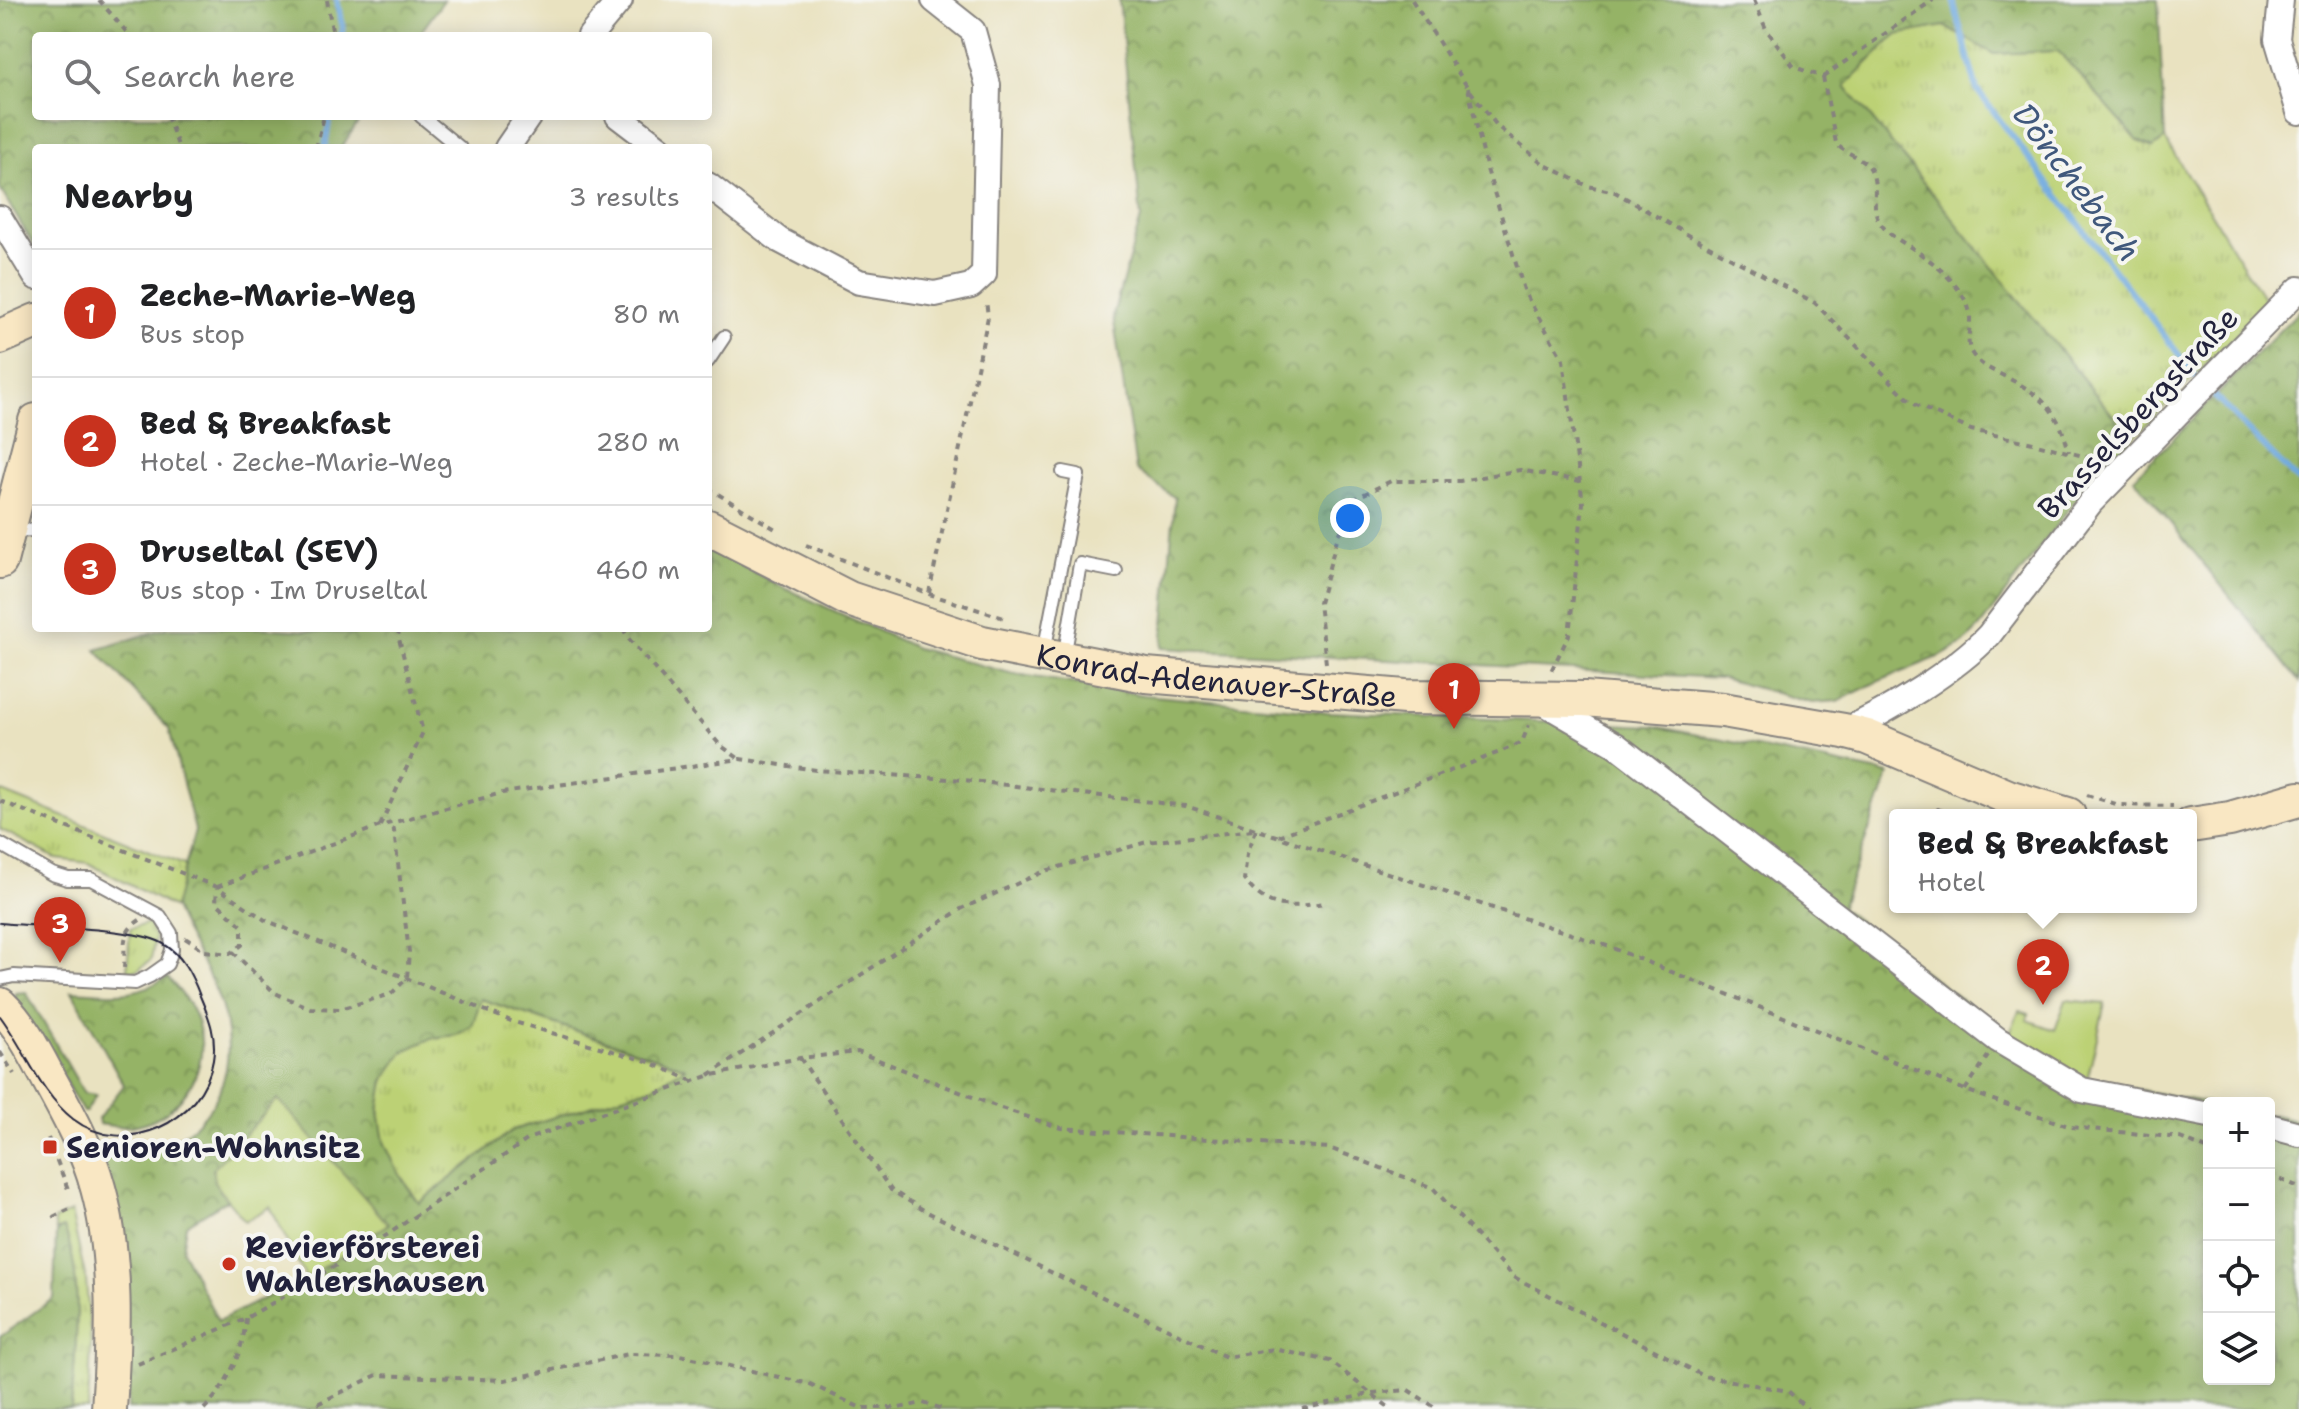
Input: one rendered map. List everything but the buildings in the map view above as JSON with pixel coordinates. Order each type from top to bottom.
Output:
[{"type":"main road","points":[[0,337],[32,323]]},
{"type":"main road","points":[[14,540],[32,443]]},
{"type":"main road","name":"Konrad-Adenauer-Straße","points":[[712,529],[849,599],[982,643],[1052,649],[1146,675],[1389,696],[1584,699],[1723,710],[1867,737],[2006,802],[2073,804]]},
{"type":"main road","points":[[2197,816],[2230,819],[2299,799]]},
{"type":"main road","points":[[0,1005],[11,1016],[35,1053],[69,1116],[90,1163],[104,1213],[111,1310],[109,1409]]},
{"type":"main road","points":[[0,1035],[39,1101],[75,1182],[98,1252],[111,1310]]},
{"type":"street","points":[[593,32],[620,0]]},
{"type":"street","points":[[712,188],[779,240],[859,282],[935,294],[971,286],[984,274],[988,85],[973,31],[934,0]]},
{"type":"street","points":[[2281,0],[2277,39],[2299,112]]},
{"type":"street","points":[[510,144],[526,120]]},
{"type":"street","points":[[623,120],[655,144]]},
{"type":"street","points":[[0,218],[32,270]]},
{"type":"street","name":"Brasselsbergstraße","points":[[1844,731],[1871,719],[1971,655],[2091,502],[2299,289]]},
{"type":"street","points":[[1535,698],[1616,745],[1998,1040],[2082,1090],[2203,1114]]},
{"type":"street","points":[[2275,1128],[2299,1134]]},
{"type":"lane","points":[[426,120],[455,144]]},
{"type":"lane","points":[[712,355],[724,337]]},
{"type":"lane","points":[[1052,649],[1078,475],[1063,472]]},
{"type":"lane","points":[[1052,649],[1080,564],[1116,571]]},
{"type":"lane","points":[[0,844],[52,874],[68,879],[91,879],[160,916],[171,933],[172,950],[167,964],[135,983],[14,976],[0,979]]},
{"type":"path","points":[[99,0],[127,32]]},
{"type":"path","points":[[327,0],[332,32]]},
{"type":"path","points":[[1412,0],[1468,88],[1498,127],[1545,165],[1588,186],[1615,192],[1815,303],[1912,403],[1971,430],[2069,452],[2124,469]]},
{"type":"path","points":[[1754,0],[1766,29],[1794,67],[1823,77]]},
{"type":"path","points":[[1823,77],[1933,0]]},
{"type":"path","points":[[1823,77],[1836,143],[1868,165],[1875,180],[1879,221],[1892,236],[1938,267],[1957,290],[1968,304],[1971,352],[1984,366],[2012,380],[2050,406],[2063,427],[2069,452]]},
{"type":"path","points":[[1279,836],[1522,742],[1535,698],[1569,635],[1583,503],[1563,360],[1525,293],[1486,166],[1468,88]]},
{"type":"path","points":[[168,120],[178,144]]},
{"type":"path","points":[[317,144],[323,120]]},
{"type":"path","points":[[929,594],[988,317],[984,274]]},
{"type":"path","points":[[1326,671],[1319,603],[1337,539],[1358,497],[1391,481],[1460,481],[1520,470],[1580,481]]},
{"type":"path","points":[[712,490],[785,535]]},
{"type":"path","points":[[797,541],[929,594],[1052,649]]},
{"type":"path","points":[[380,826],[423,732],[399,632]]},
{"type":"path","points":[[625,632],[720,745],[740,759]]},
{"type":"path","points":[[217,887],[380,826],[502,793],[740,759],[816,770],[964,780],[1186,806],[1610,947],[1965,1090],[2071,1127],[2180,1138],[2203,1148]]},
{"type":"path","points":[[0,801],[217,887],[265,920],[511,1021],[647,1061],[693,1081]]},
{"type":"path","points":[[2073,804],[2147,809]]},
{"type":"path","points":[[233,952],[275,993],[310,1008],[340,1009],[391,994],[407,978],[409,952],[393,823]]},
{"type":"path","points":[[1256,830],[1247,854],[1244,880],[1258,898],[1281,905],[1326,903]]},
{"type":"path","points":[[708,1076],[961,909],[1045,871],[1147,842],[1256,830]]},
{"type":"path","points":[[190,940],[205,951],[230,954],[242,945],[242,926],[216,902],[217,887]]},
{"type":"path","points":[[122,983],[129,927],[140,920],[160,916]]},
{"type":"path","points":[[1965,1090],[1998,1040]]},
{"type":"path","points":[[0,1052],[16,1078]]},
{"type":"path","points":[[126,1368],[246,1318],[384,1237],[530,1138],[708,1076],[800,1058],[858,1052],[998,1107],[1061,1128],[1329,1148],[1433,1188],[1514,1277],[1704,1376],[1788,1391],[1807,1409]]},
{"type":"path","points":[[800,1058],[891,1190],[925,1211],[1226,1357],[1274,1349],[1330,1361],[1391,1409]]},
{"type":"path","points":[[44,1131],[71,1196]]},
{"type":"path","points":[[2275,1177],[2299,1187]]},
{"type":"path","points":[[53,1217],[74,1207]]},
{"type":"path","points":[[204,1409],[222,1390],[244,1342],[246,1318]]},
{"type":"path","points":[[307,1409],[377,1375],[505,1380],[629,1354],[680,1355],[810,1384],[861,1408],[899,1408],[923,1403],[943,1409]]},
{"type":"path","points":[[1302,1409],[1373,1393],[1408,1390],[1438,1409]]},
{"type":"green space","points":[[0,0],[444,0],[421,32],[32,32],[32,120],[359,120],[344,144],[32,144],[32,242],[0,189]]},
{"type":"green space","points":[[1119,0],[2158,0],[2165,139],[2153,148],[2138,141],[2058,51],[1994,54],[1944,26],[1896,35],[1845,86],[2132,439],[2077,498],[1979,628],[1963,644],[1838,701],[1812,703],[1721,678],[1162,648],[1175,498],[1136,470],[1113,315],[1141,218]]},
{"type":"green space","points":[[1944,26],[1994,54],[2058,50],[2138,141],[2153,148],[2165,139],[2267,304],[2132,439],[1844,86],[1896,34]]},
{"type":"green space","points":[[2299,311],[2299,682],[2134,478]]},
{"type":"green space","points":[[712,549],[784,588],[916,648],[1010,673],[1144,695],[1328,712],[1654,726],[1889,774],[1841,908],[2009,1036],[2087,1080],[2203,1102],[2203,1385],[2275,1385],[2275,1115],[2299,1120],[2299,1409],[128,1409],[128,1354],[101,1153],[154,1147],[184,1134],[212,1105],[221,1087],[228,1050],[223,1010],[216,991],[174,908],[195,830],[169,729],[96,650],[154,632],[712,632]],"holes":[[[481,999],[685,1068],[652,1087],[513,1130],[419,1203],[399,1174],[384,1142],[379,1111],[384,1080],[404,1051],[432,1038],[456,1035],[472,1026]],[[214,1181],[388,1224],[306,1278],[218,1321],[182,1250],[186,1225],[227,1200]]]},
{"type":"green space","points":[[0,791],[187,866],[174,908],[88,863],[57,859],[0,829]]},
{"type":"green space","points":[[149,923],[155,938],[151,960],[138,970],[127,972],[130,929]]},
{"type":"green space","points":[[167,977],[189,1004],[198,1024],[201,1057],[196,1073],[179,1101],[153,1120],[127,1126],[99,1124],[98,1119],[124,1085],[72,991],[132,992]]},
{"type":"green space","points":[[26,992],[84,1093],[96,1095],[86,1112],[83,1112],[15,997],[16,993]]},
{"type":"green space","points":[[481,999],[686,1068],[652,1087],[513,1130],[419,1203],[385,1144],[380,1120],[384,1082],[403,1051],[421,1041],[456,1035]]},
{"type":"green space","points":[[2066,1000],[2105,1004],[2087,1080],[2009,1036],[2019,1011],[2029,1014],[2027,1020],[2055,1030]]},
{"type":"green space","points":[[278,1099],[388,1224],[306,1278],[270,1207],[245,1221],[214,1181],[213,1169]]},
{"type":"green space","points":[[71,1212],[86,1280],[91,1345],[88,1409],[71,1409],[76,1317],[74,1270],[64,1228],[56,1231],[54,1220]]},
{"type":"green space","points":[[64,1228],[75,1270],[76,1294],[71,1409],[0,1409],[0,1337],[54,1298],[56,1231]]},
{"type":"waterway","points":[[337,0],[342,32]]},
{"type":"waterway","name":"Dönchebach","points":[[1953,0],[1977,90],[2196,377]]},
{"type":"waterway","points":[[326,144],[329,120]]},
{"type":"waterway","name":"Dönchebach","points":[[2213,395],[2299,482]]},
{"type":"tram line","points":[[0,923],[108,931],[162,943],[181,959],[197,988],[211,1027],[213,1060],[206,1082],[194,1101],[178,1116],[159,1128],[138,1134],[115,1135],[94,1130],[73,1119],[61,1108],[42,1084],[0,1016]]},
{"type":"place","name":"Zeche-Marie-Weg","points":[[1454,729]]},
{"type":"place","name":"Druseltal (SEV)","points":[[60,963]]},
{"type":"place","name":"Bed & Breakfast","points":[[2043,1005]]},
{"type":"place","name":"Senioren-Wohnsitz","points":[[50,1147]]},
{"type":"place","name":"Revierförsterei Wahlershausen","points":[[229,1264]]}]
